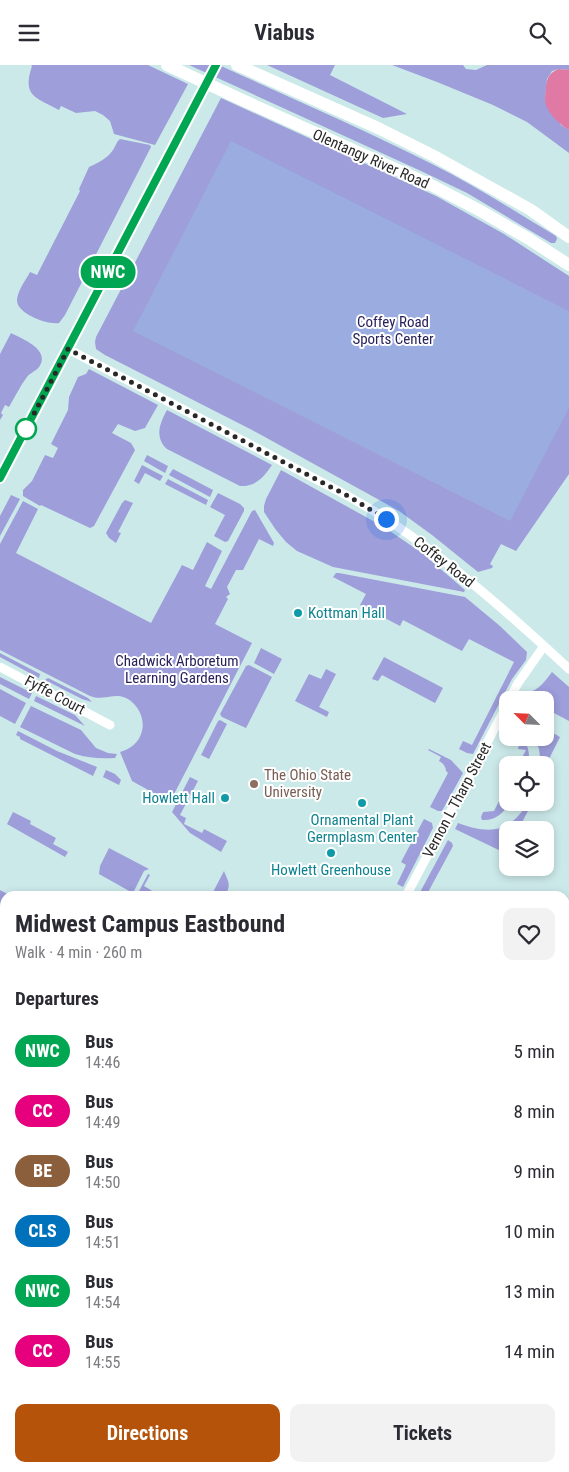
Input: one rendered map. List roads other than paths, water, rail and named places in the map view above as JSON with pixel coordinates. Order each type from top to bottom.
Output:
[{"type":"main road","name":"Olentangy River Road","points":[[167,65],[431,185],[487,215],[569,265]]},
{"type":"main road","points":[[0,478],[216,65]]},
{"type":"main road","name":"Olentangy River Road","points":[[237,65],[378,128],[432,155],[532,210],[569,237]]},
{"type":"street","name":"Coffey Road","points":[[68,349],[348,496],[386,519],[424,545],[462,575],[569,669]]},
{"type":"street","name":"Vernon L Tharp Street","points":[[514,691],[544,646]]},
{"type":"street","name":"Fyffe Court","points":[[0,667],[110,725]]},
{"type":"street","name":"Vernon L Tharp Street","points":[[409,891],[499,719]]},
{"type":"place","name":"Kottman Hall","points":[[298,613]]},
{"type":"place","name":"The Ohio State University","points":[[254,784]]},
{"type":"place","name":"Howlett Hall","points":[[225,798]]},
{"type":"place","name":"Ornamental Plant Germplasm Center","points":[[362,803]]},
{"type":"place","name":"Howlett Greenhouse","points":[[331,853]]},
{"type":"park label","name":"Coffey Road Sports Center","points":[[393,330]]},
{"type":"park label","name":"Chadwick Arboretum Learning Gardens","points":[[177,670]]}]
